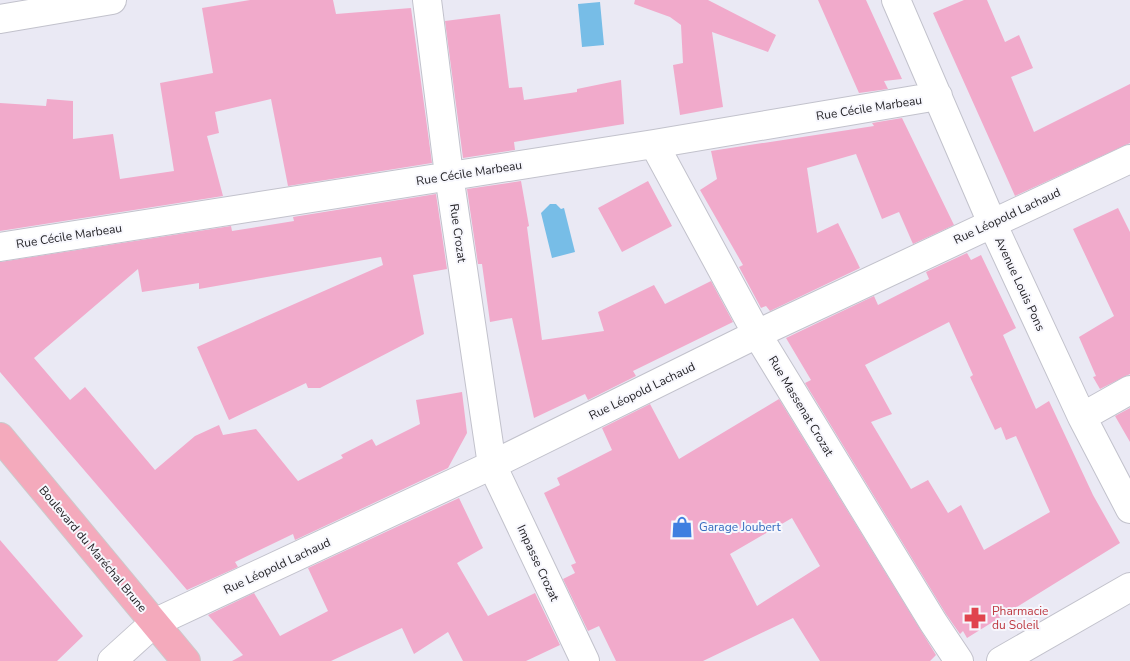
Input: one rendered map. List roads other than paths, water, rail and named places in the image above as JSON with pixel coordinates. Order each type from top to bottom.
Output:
[{"type":"main road","name":"Boulevard du Maréchal Brune","points":[[0,437],[186,661]]},
{"type":"street","points":[[0,19],[112,0]]},
{"type":"street","name":"Rue Crozat","points":[[427,0],[449,175],[492,465]]},
{"type":"street","name":"Avenue Louis Pons","points":[[896,0],[992,223],[1082,417],[1130,509]]},
{"type":"street","name":"Rue Cécile Marbeau","points":[[0,247],[654,144],[938,96]]},
{"type":"street","name":"Rue Massenat Crozat","points":[[654,144],[757,334],[932,622],[959,661]]},
{"type":"street","name":"Rue Léopold Lachaud","points":[[112,661],[154,623],[492,465],[757,334],[1130,159]]},
{"type":"street","points":[[1082,417],[1130,390]]},
{"type":"street","name":"Impasse Crozat","points":[[492,465],[585,661]]},
{"type":"street","points":[[1001,661],[1130,587]]},
{"type":"water","points":[[600,2],[604,45],[582,47],[578,4]]},
{"type":"water","points":[[550,204],[556,204],[561,209],[564,208],[575,252],[552,258],[541,213]]},
{"type":"place","name":"Garage Joubert","points":[[682,527]]},
{"type":"place","name":"Pharmacie du Soleil","points":[[975,618]]}]
